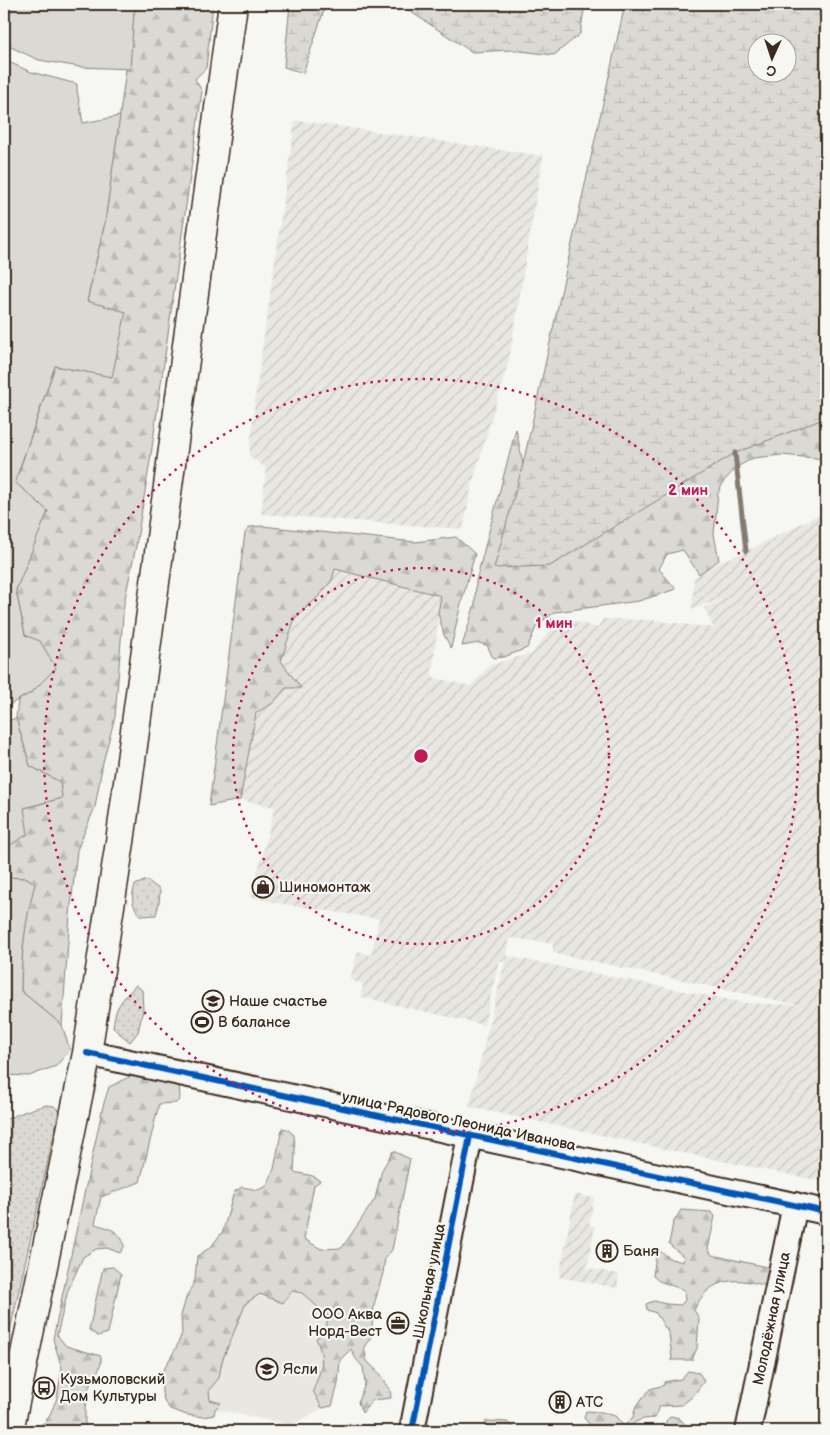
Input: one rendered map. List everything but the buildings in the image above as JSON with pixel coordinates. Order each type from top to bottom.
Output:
[{"type":"main road","points":[[9,1431],[87,1053],[120,842],[233,4]]},
{"type":"street","name":"улица Рядового Леонида Иванова","points":[[87,1053],[826,1212]]},
{"type":"street","name":"Школьная улица","points":[[412,1431],[470,1136]]},
{"type":"street","name":"Молодёжная улица","points":[[748,1431],[795,1205]]},
{"type":"shaded area","points":[[295,120],[543,156],[509,360],[473,481],[463,529],[261,514],[266,468],[249,456],[256,392]]},
{"type":"shaded area","points":[[826,511],[826,1182],[469,1107],[505,961],[499,961],[484,1025],[361,997],[363,984],[350,980],[358,951],[371,955],[379,919],[251,897],[275,807],[240,800],[271,637],[335,569],[441,596],[432,675],[435,678],[471,686],[490,665],[532,653],[561,617],[598,628],[602,619],[650,620],[714,628],[704,608],[723,599],[692,609],[694,578],[719,562],[745,552]],"holes":[[[509,938],[553,943],[553,953],[799,1005],[745,1003],[506,956]]]},
{"type":"shaded area","points":[[575,1194],[594,1198],[589,1225],[595,1226],[587,1268],[619,1274],[617,1288],[559,1277]]},
{"type":"shaded area","name":"Ясли","points":[[222,1278],[346,1302],[322,1408],[292,1425],[195,1405]]},
{"type":"green space","points":[[4,4],[143,4],[134,12],[130,69],[80,67],[39,60],[4,44]]},
{"type":"green space","points":[[142,4],[213,4],[206,68],[195,79],[202,91],[151,455],[136,546],[124,603],[115,717],[103,762],[95,807],[77,850],[62,1025],[21,991],[24,937],[34,884],[27,878],[4,877],[4,849],[11,843],[24,808],[62,798],[60,782],[30,766],[16,718],[18,700],[32,692],[25,635],[16,590],[47,511],[15,483],[55,366],[112,376],[87,301],[105,222],[134,12]]},
{"type":"green space","points":[[290,4],[326,4],[303,73],[284,67]]},
{"type":"green space","points":[[399,4],[585,4],[580,34],[554,55],[512,50],[472,52]]},
{"type":"green space","points":[[625,4],[826,4],[826,418],[735,453],[550,566],[494,568],[523,464]]},
{"type":"green space","points":[[4,60],[31,72],[77,84],[83,123],[120,116],[105,222],[87,301],[126,312],[112,377],[55,366],[15,482],[48,511],[16,590],[25,635],[40,641],[56,668],[32,692],[4,708]]},
{"type":"green space","points":[[826,330],[826,459],[782,455],[753,458],[737,467],[724,481],[718,493],[714,534],[719,560],[699,574],[683,550],[667,554],[659,569],[676,589],[639,601],[555,612],[537,625],[527,648],[504,657],[493,658],[487,645],[479,643],[462,646],[475,604],[476,581],[516,429],[523,464],[516,500]]},
{"type":"green space","points":[[262,526],[415,542],[456,537],[475,554],[451,648],[444,635],[438,613],[441,596],[335,569],[332,580],[319,596],[295,618],[281,661],[301,688],[286,688],[273,703],[256,713],[240,800],[209,806],[245,533],[250,527]]},
{"type":"green space","points":[[16,718],[30,766],[60,782],[62,798],[24,808],[28,834],[4,849],[4,722]]},
{"type":"green space","points":[[4,877],[27,878],[35,884],[24,938],[21,991],[62,1025],[70,1050],[56,1066],[29,1076],[4,1075]]},
{"type":"green space","points":[[147,880],[160,890],[159,903],[156,915],[142,916],[134,905],[133,894],[135,885]]},
{"type":"green space","points":[[136,985],[142,990],[143,1010],[138,1032],[130,1042],[113,1028],[115,1014],[120,1004]]},
{"type":"green space","points":[[137,1073],[179,1079],[180,1099],[176,1103],[159,1104],[140,1182],[101,1197],[95,1224],[118,1234],[124,1247],[120,1253],[107,1248],[96,1249],[83,1257],[68,1290],[57,1335],[66,1346],[101,1356],[99,1368],[88,1390],[85,1408],[85,1431],[37,1431],[49,1417],[57,1398],[62,1368],[53,1339],[103,1106],[109,1087]]},
{"type":"green space","points":[[46,1105],[54,1106],[59,1111],[6,1349],[4,1351],[4,1120]]},
{"type":"green space","points":[[282,1128],[287,1129],[294,1135],[294,1172],[313,1176],[320,1181],[314,1185],[304,1239],[321,1249],[342,1248],[375,1199],[382,1170],[393,1151],[410,1159],[392,1250],[385,1258],[374,1305],[371,1337],[364,1347],[367,1361],[378,1372],[390,1389],[391,1398],[373,1400],[362,1413],[358,1402],[365,1384],[363,1367],[351,1349],[340,1360],[338,1384],[332,1406],[322,1408],[313,1391],[322,1359],[316,1338],[326,1331],[328,1316],[302,1293],[292,1291],[283,1303],[260,1294],[246,1303],[222,1361],[219,1378],[209,1390],[210,1400],[221,1403],[215,1409],[214,1415],[203,1417],[187,1415],[170,1409],[165,1403],[162,1393],[162,1373],[182,1333],[181,1316],[186,1298],[195,1280],[197,1256],[211,1247],[223,1231],[234,1192],[242,1187],[258,1190],[267,1186],[274,1169]]},
{"type":"green space","points":[[681,1210],[711,1212],[715,1216],[708,1249],[712,1255],[771,1268],[770,1287],[747,1281],[736,1281],[726,1282],[708,1290],[694,1310],[699,1318],[697,1348],[692,1360],[671,1360],[669,1334],[656,1313],[647,1310],[646,1304],[654,1301],[681,1305],[685,1300],[684,1290],[659,1281],[653,1276],[656,1255],[661,1252],[671,1259],[683,1262],[684,1257],[669,1244],[673,1223]]},
{"type":"green space","points":[[113,1267],[121,1274],[108,1333],[98,1336],[89,1330],[103,1268]]},
{"type":"green space","points":[[688,1371],[699,1373],[704,1381],[693,1396],[682,1405],[660,1406],[655,1418],[639,1420],[627,1431],[615,1431],[611,1425],[590,1425],[584,1418],[586,1411],[601,1412],[615,1416],[624,1426],[633,1417],[636,1406],[650,1389],[664,1385],[664,1382],[681,1379]]},
{"type":"green space","points":[[671,1416],[679,1418],[684,1423],[682,1431],[664,1431],[666,1421]]},
{"type":"green space","points":[[486,1421],[507,1422],[518,1431],[486,1431]]},
{"type":"waterway","points":[[735,453],[746,551]]},
{"type":"cycle path","points":[[87,1053],[826,1212]]},
{"type":"cycle path","points":[[412,1431],[470,1136]]},
{"type":"place","name":"Шиномонтаж","points":[[263,887]]},
{"type":"place","name":"Наше счастье","points":[[213,1001]]},
{"type":"place","name":"В балансе","points":[[202,1022]]},
{"type":"place","name":"Баня","points":[[607,1251]]},
{"type":"place","name":"ООО Аква Норд-Вест","points":[[398,1323]]},
{"type":"place","name":"Ясли","points":[[267,1369]]},
{"type":"place","name":"Кузьмоловский Дом Культуры","points":[[44,1388]]},
{"type":"place","name":"АТС","points":[[560,1402]]}]
